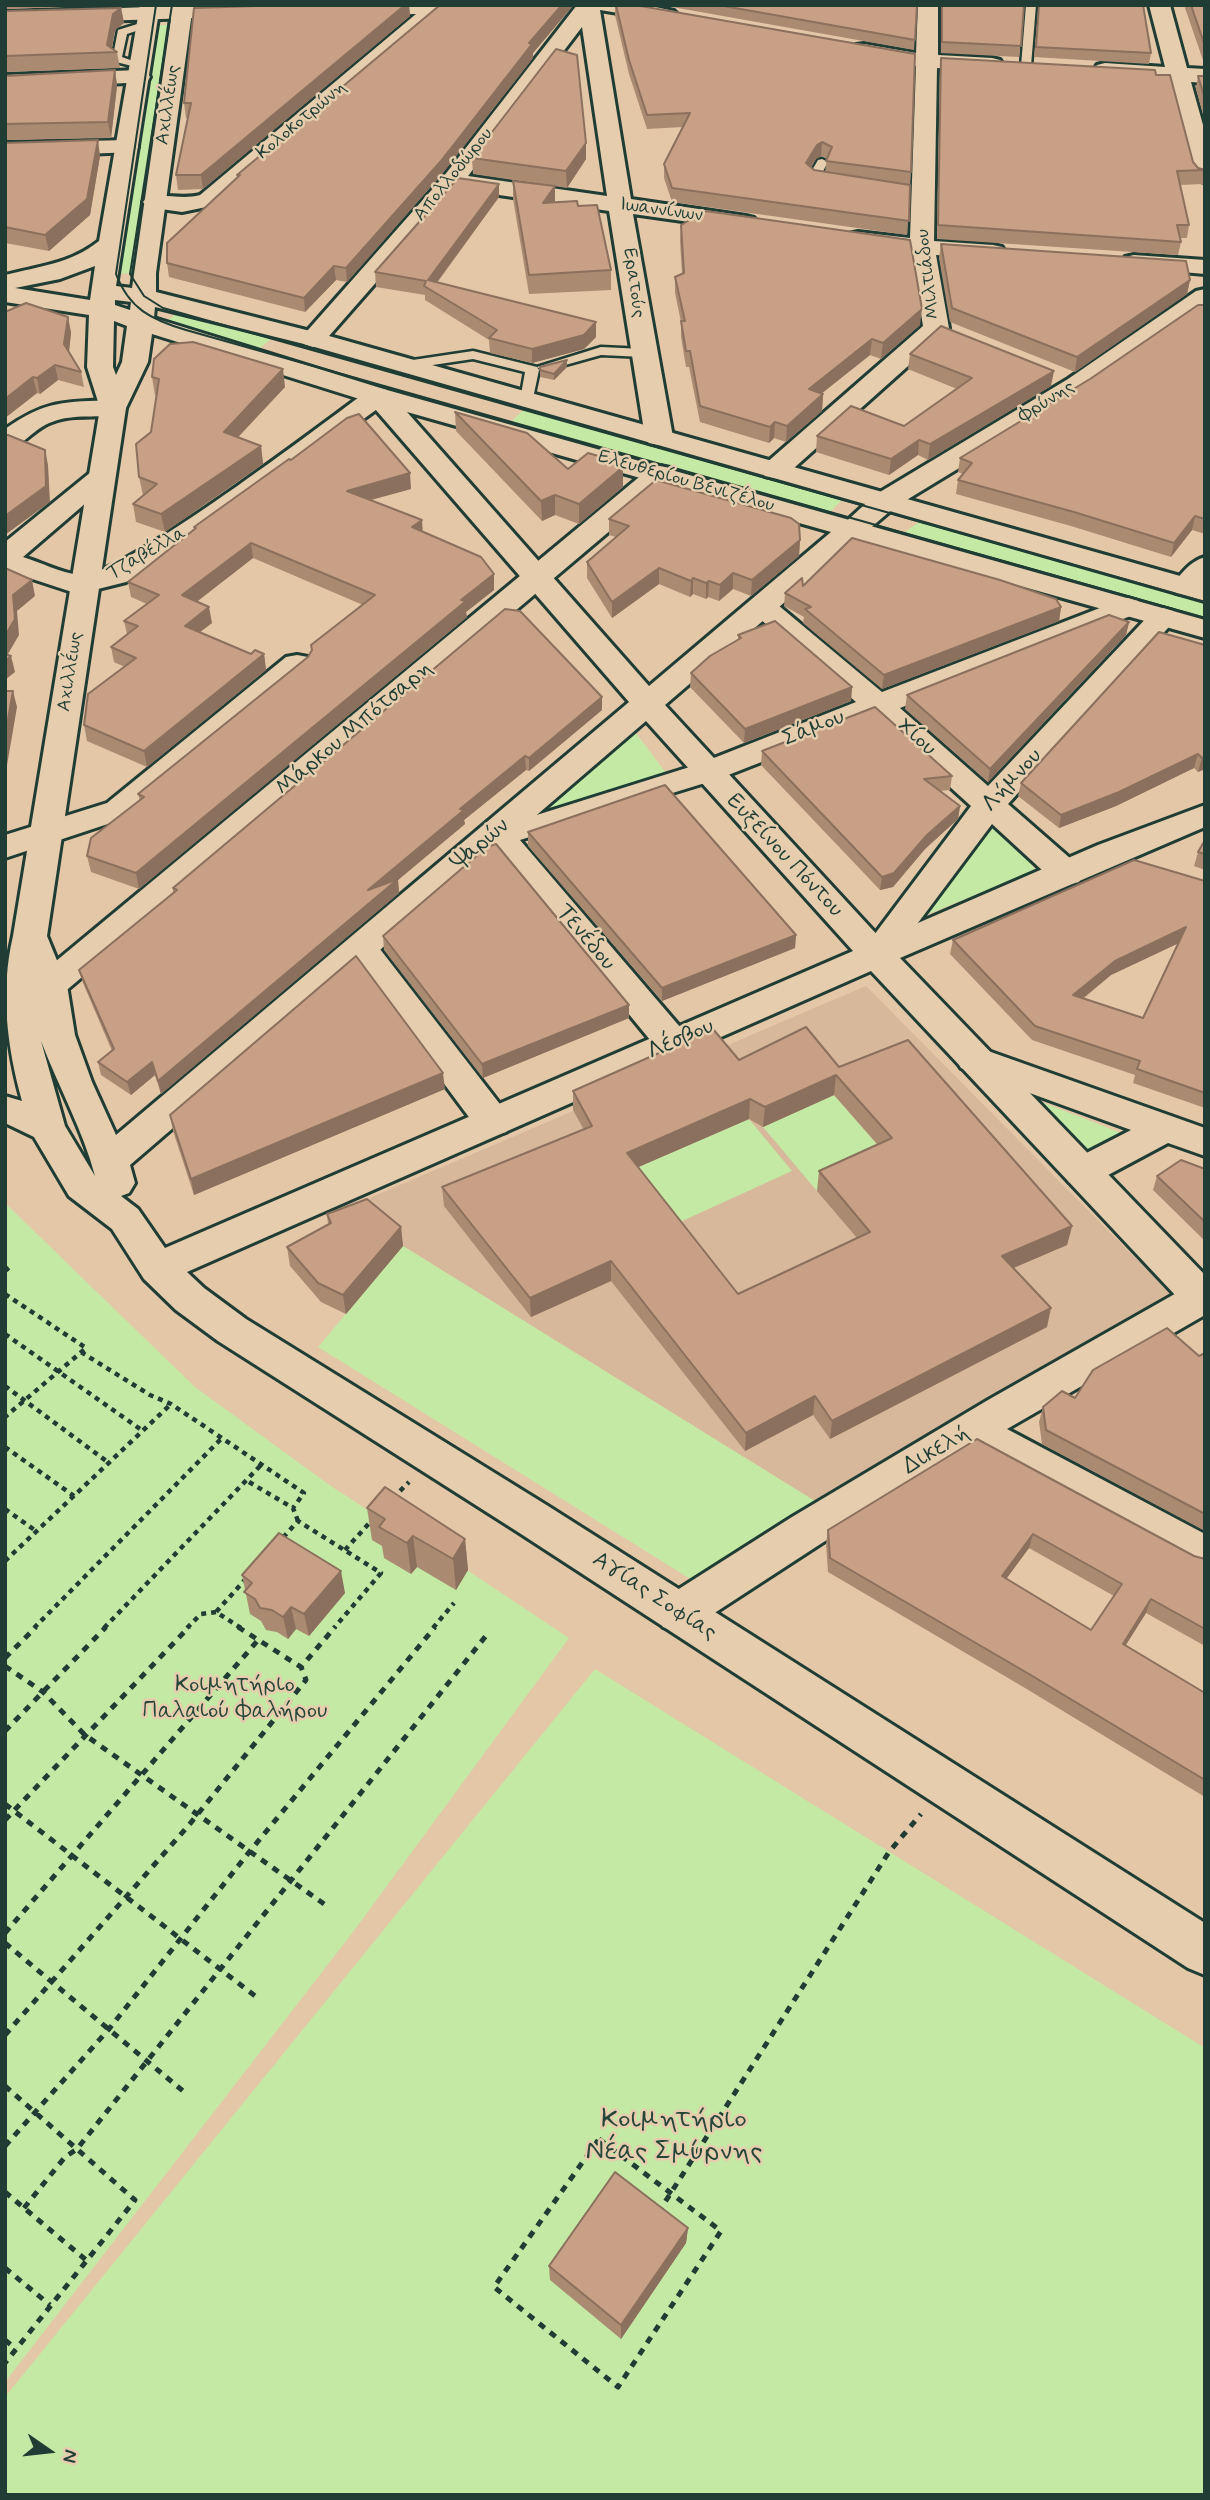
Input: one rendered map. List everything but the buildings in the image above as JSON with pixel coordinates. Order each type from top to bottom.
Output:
[{"type":"street","points":[[331,9],[496,5]]},
{"type":"street","name":"Απολλοδώρου","points":[[313,339],[452,181],[588,5]]},
{"type":"street","name":"Ερατούς","points":[[588,5],[643,353],[659,437]]},
{"type":"street","points":[[607,5],[686,19]]},
{"type":"street","name":"Μιλτιάδου","points":[[775,470],[936,328],[922,247],[917,194],[927,61],[928,5]]},
{"type":"street","points":[[1159,5],[1205,175]]},
{"type":"street","name":"Κολοκοτρώνη","points":[[155,202],[178,206],[208,200],[436,7]]},
{"type":"street","points":[[5,18],[149,14],[183,9],[240,11]]},
{"type":"street","name":"Αχιλλέως","points":[[23,1043],[17,977],[30,936],[113,408],[135,362],[144,296],[144,273],[183,9]]},
{"type":"street","name":"Αχιλλέως","points":[[113,408],[100,367],[103,300],[149,14]]},
{"type":"street","points":[[847,47],[927,61],[1054,68]]},
{"type":"street","points":[[1082,69],[1205,76]]},
{"type":"street","points":[[5,82],[139,72]]},
{"type":"street","points":[[5,150],[127,147]]},
{"type":"street","name":"Ιωαννίνων","points":[[452,181],[771,227]]},
{"type":"street","points":[[840,236],[922,247],[1016,254]]},
{"type":"street","points":[[7,285],[73,267],[96,256],[110,244]]},
{"type":"street","points":[[1111,260],[1205,267]]},
{"type":"street","name":"Ελευθερίου Βενιζέλου","points":[[7,285],[33,299],[103,300],[144,296],[313,339],[885,501],[1198,582]]},
{"type":"street","name":"Ελευθερίου Βενιζέλου","points":[[7,285],[103,300],[141,322],[379,396],[1205,629]]},
{"type":"street","name":"Φρύνης","points":[[852,529],[885,501],[1077,384],[1205,296]]},
{"type":"street","points":[[5,320],[33,299]]},
{"type":"street","points":[[936,328],[962,338]]},
{"type":"street","points":[[135,362],[148,353],[167,346],[208,344]]},
{"type":"street","points":[[1051,374],[1077,384]]},
{"type":"street","name":"Ευξείνου Πόντου","points":[[379,396],[706,772],[1203,1300]]},
{"type":"street","name":"Τζαβέλλα","points":[[85,586],[116,576],[169,546],[379,396]]},
{"type":"street","points":[[5,442],[39,416],[63,410],[113,408]]},
{"type":"street","name":"Μάρκου Μπότσαρη","points":[[50,985],[660,474]]},
{"type":"street","points":[[85,586],[66,583],[5,558],[102,478]]},
{"type":"street","name":"Ψαρών","points":[[110,1161],[852,529]]},
{"type":"street","name":"Χίου","points":[[762,606],[877,704],[1067,874]]},
{"type":"street","name":"Σάμου","points":[[496,833],[530,828],[706,772],[1128,607]]},
{"type":"street","name":"Λήμνου","points":[[876,955],[990,804],[1163,617]]},
{"type":"street","points":[[5,847],[46,831],[99,819],[118,810],[297,664]]},
{"type":"street","name":"Λέσβου","points":[[159,1268],[1110,853],[1205,815]]},
{"type":"street","name":"Τενέδου","points":[[496,833],[673,1043]]},
{"type":"street","points":[[1110,853],[1157,869]]},
{"type":"street","points":[[23,1043],[50,985],[30,936]]},
{"type":"street","points":[[361,948],[493,1122]]},
{"type":"street","name":"Αγίας Σοφίας","points":[[23,1043],[47,1127],[82,1186],[125,1219],[159,1268],[190,1299],[232,1330],[1205,1951]]},
{"type":"street","name":"Αγίας Σοφίας","points":[[23,1043],[74,1082],[110,1161],[125,1219]]},
{"type":"street","points":[[974,1059],[1205,1142]]},
{"type":"street","points":[[5,1110],[26,1116],[47,1127]]},
{"type":"street","points":[[1082,1172],[1166,1128]]},
{"type":"street","name":"Δικελή","points":[[678,1613],[748,1566],[972,1430],[1203,1300]]},
{"type":"street","points":[[972,1430],[1205,1555]]},
{"type":"lane","points":[[1026,66],[1031,5]]},
{"type":"lane","points":[[822,162],[814,177],[844,183]]},
{"type":"lane","points":[[406,365],[472,355],[532,370],[601,351],[643,353]]},
{"type":"lane","points":[[527,400],[532,370]]},
{"type":"path","points":[[5,1271],[11,1266]]},
{"type":"path","points":[[5,1294],[86,1348],[5,1417]]},
{"type":"path","points":[[5,1334],[143,1431]]},
{"type":"path","points":[[81,1352],[150,1395],[172,1404],[304,1493],[293,1508]]},
{"type":"path","points":[[5,1386],[109,1463]]},
{"type":"path","points":[[5,1561],[172,1404]]},
{"type":"path","points":[[5,1658],[222,1438]]},
{"type":"path","points":[[5,1447],[74,1496]]},
{"type":"path","points":[[389,1502],[433,1456]]},
{"type":"path","points":[[5,1731],[261,1465]]},
{"type":"path","points":[[248,1482],[293,1508],[298,1521],[381,1573],[301,1667]]},
{"type":"path","points":[[5,1509],[36,1531]]},
{"type":"path","points":[[345,1550],[380,1511]]},
{"type":"path","points":[[216,1612],[298,1521]]},
{"type":"path","points":[[5,2146],[37,2114],[109,2029],[250,1851],[454,1603]]},
{"type":"path","points":[[5,1820],[201,1614],[216,1612],[301,1667],[306,1680],[189,1825],[5,2035]]},
{"type":"path","points":[[24,2208],[149,2062],[290,1880],[489,1632]]},
{"type":"path","points":[[5,1933],[258,1639]]},
{"type":"path","points":[[5,1666],[43,1692],[85,1735],[327,1906]]},
{"type":"path","points":[[655,2218],[889,1852],[949,1787]]},
{"type":"path","points":[[5,1804],[259,1999]]},
{"type":"path","points":[[5,1943],[183,2091]]},
{"type":"path","points":[[5,2086],[135,2200],[5,2363]]},
{"type":"path","points":[[599,2139],[671,2193],[721,2231],[618,2387],[494,2287],[599,2139]]},
{"type":"path","points":[[5,2192],[86,2260]]},
{"type":"path","points":[[5,2268],[50,2305]]},
{"type":"path","points":[[5,2340],[16,2349]]},
{"type":"shaded area","points":[[866,986],[1173,1296],[823,1506],[403,1246],[353,1205]]},
{"type":"green space","points":[[152,25],[171,25],[135,273],[112,274]]},
{"type":"green space","points":[[184,308],[277,334],[254,353],[161,325]]},
{"type":"green space","points":[[529,404],[847,495],[829,513],[509,424]]},
{"type":"green space","points":[[926,517],[1205,597],[1205,624],[901,535]]},
{"type":"green space","points":[[635,732],[670,778],[560,814],[542,812],[542,805]]},
{"type":"green space","points":[[997,824],[1036,870],[909,922],[915,909]]},
{"type":"green space","points":[[1021,1094],[1129,1136],[1085,1156]]},
{"type":"green space","points":[[834,1095],[889,1158],[817,1191],[763,1127]]},
{"type":"green space","points":[[749,1119],[792,1171],[669,1227],[627,1172]]},
{"type":"green space","name":"Κοιμητήριο Παλαιού Φαλήρου","points":[[5,1203],[195,1387],[328,1484],[369,1511],[389,1518],[569,1638],[353,1932],[5,2382]]},
{"type":"green space","points":[[403,1246],[823,1506],[700,1585],[318,1347]]},
{"type":"green space","name":"Κοιμητήριο Νέας Σμύρνης","points":[[595,1669],[1205,2048],[1205,2495],[5,2495],[5,2397]]},
{"type":"tram line","points":[[156,5],[116,274],[128,296],[152,317],[186,330],[1205,618]]},
{"type":"tram line","points":[[172,5],[130,274],[144,296],[163,308],[1205,602]]}]
